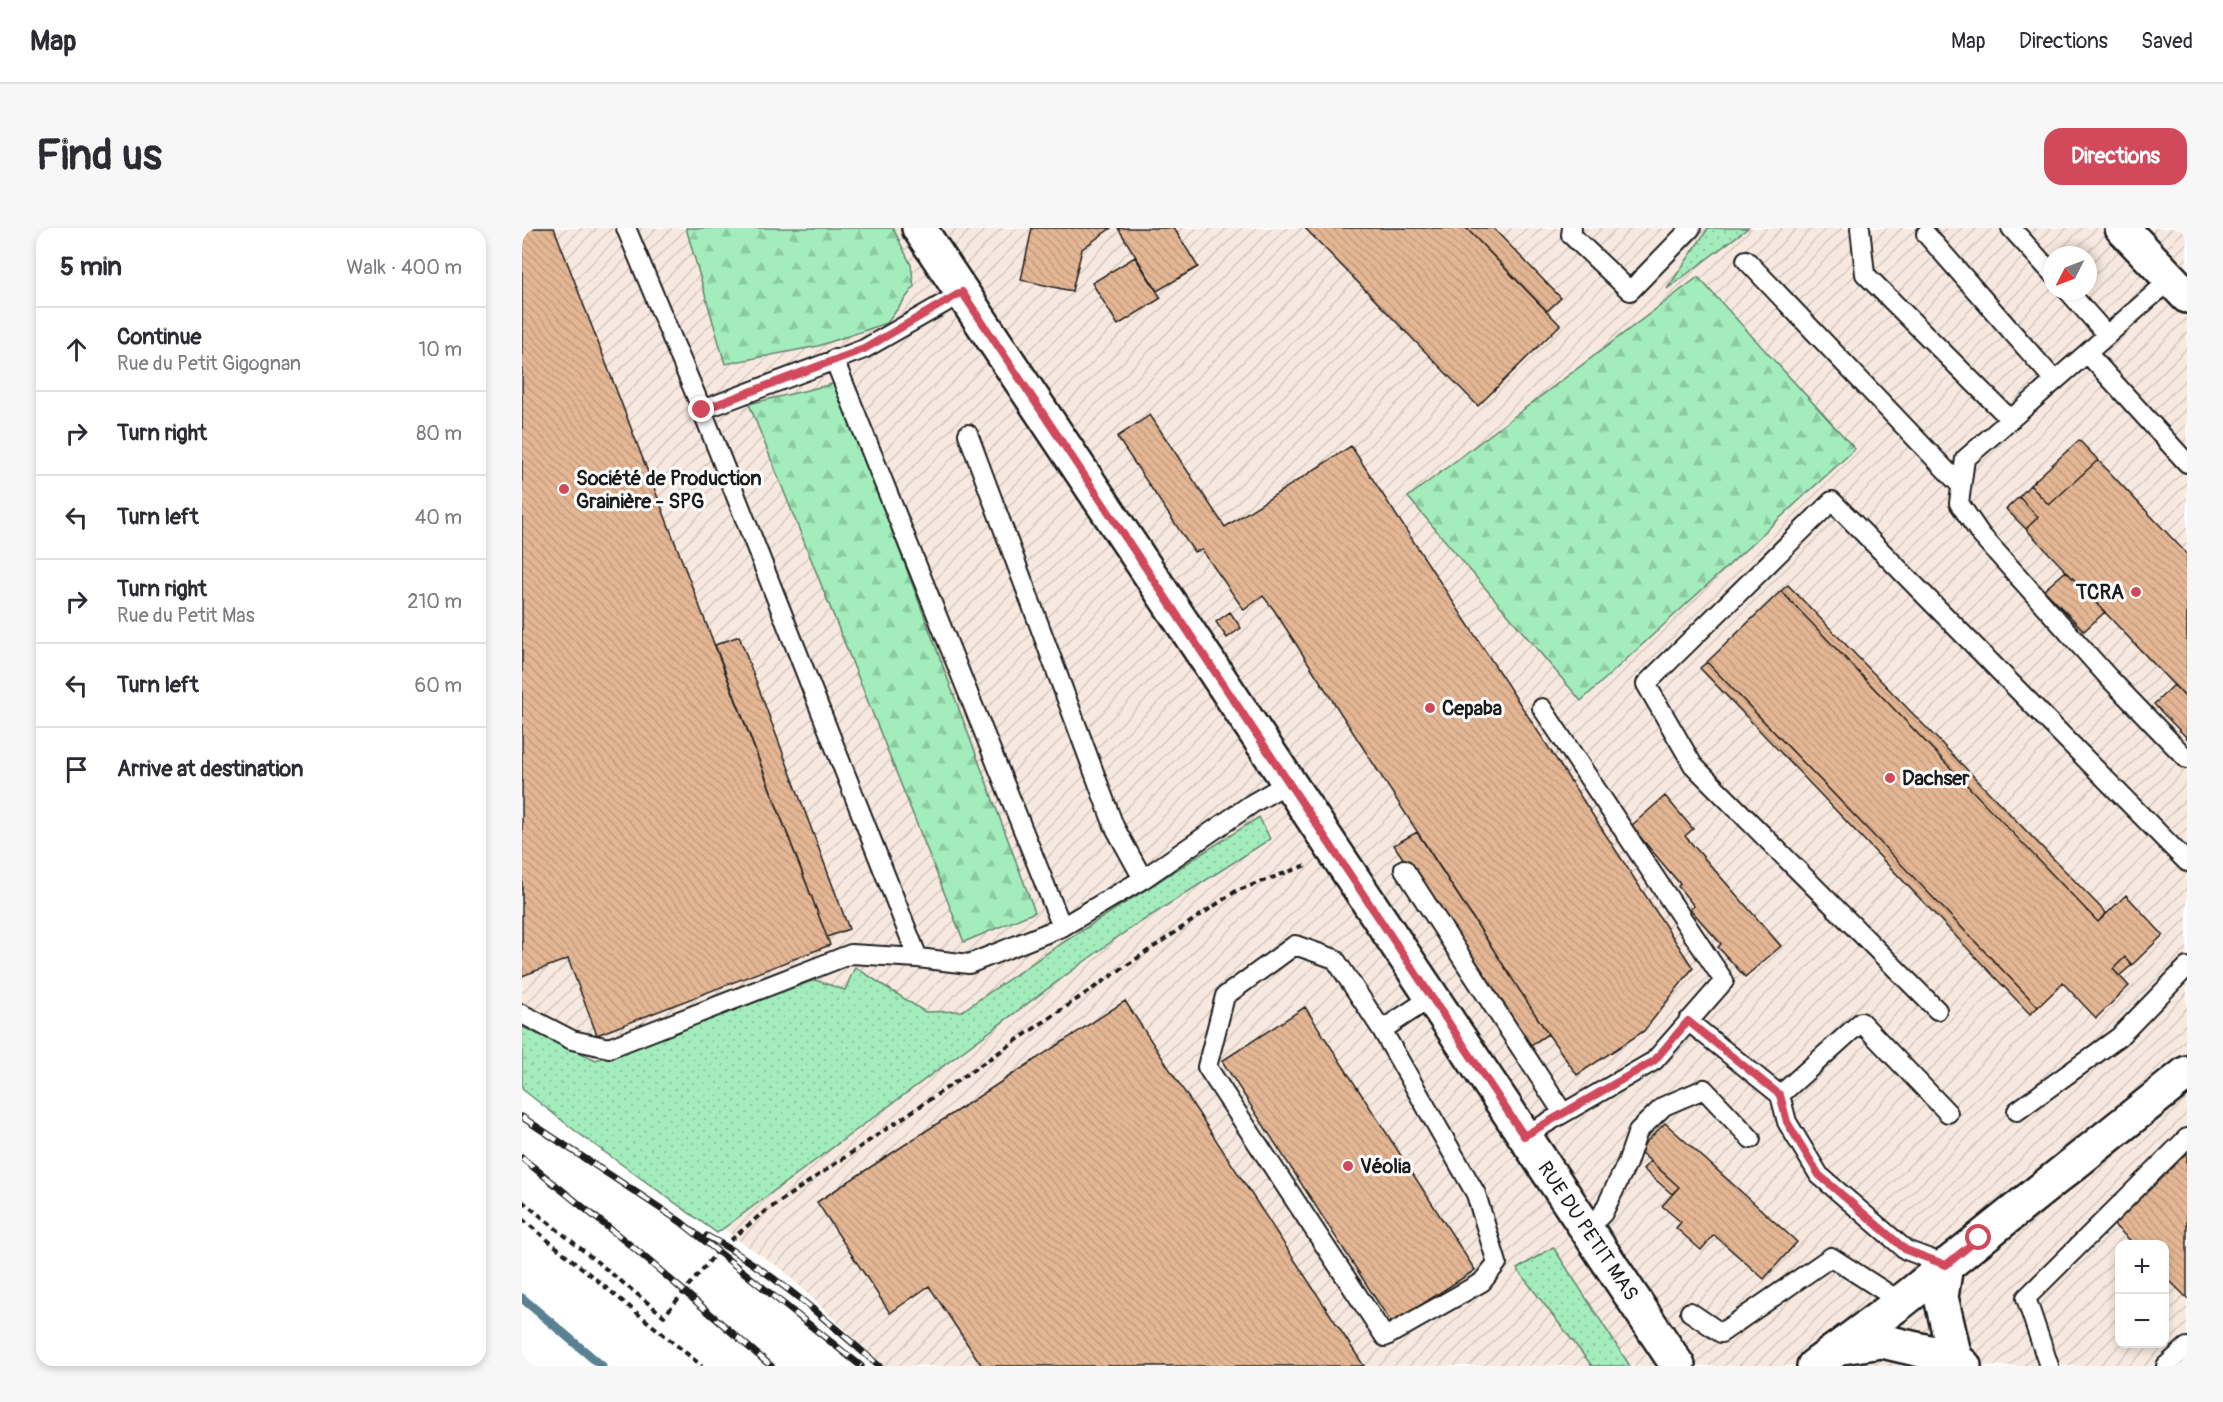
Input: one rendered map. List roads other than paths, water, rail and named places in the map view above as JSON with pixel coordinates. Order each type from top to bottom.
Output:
[{"type":"street","name":"RUE DU PETIT MAS","points":[[919,228],[1678,1366]]},
{"type":"street","points":[[2122,228],[2179,288]]},
{"type":"street","points":[[1814,1366],[1901,1302],[2187,1073]]},
{"type":"street","points":[[1946,1265],[1941,1297],[1960,1362]]},
{"type":"street","points":[[1842,1347],[1882,1341],[1960,1362]]},
{"type":"lane","points":[[626,228],[702,410],[918,958]]},
{"type":"lane","points":[[1572,228],[1571,235],[1630,291],[1691,228]]},
{"type":"lane","points":[[1860,228],[1865,273],[2011,420]]},
{"type":"lane","points":[[2011,228],[2043,263]]},
{"type":"lane","points":[[1926,234],[2055,381]]},
{"type":"lane","points":[[1746,260],[1961,486]]},
{"type":"lane","points":[[2179,288],[2107,335],[1965,459],[1959,503],[1981,535],[2109,678],[2187,759]]},
{"type":"lane","points":[[702,410],[834,358],[864,349],[962,292]]},
{"type":"lane","points":[[2076,300],[2107,335]]},
{"type":"lane","points":[[2087,353],[2187,463]]},
{"type":"lane","points":[[834,358],[1062,927]]},
{"type":"lane","points":[[968,434],[1114,826],[1143,879]]},
{"type":"lane","points":[[1937,1010],[1693,765],[1646,684],[1832,501],[2187,862]]},
{"type":"lane","points":[[1524,1136],[1654,1061],[1724,981],[1542,708]]},
{"type":"lane","points":[[522,1014],[572,1040],[609,1048],[851,954],[969,964],[1062,927],[1143,879],[1253,803],[1288,783]]},
{"type":"lane","points":[[1404,869],[1563,1113]]},
{"type":"lane","points":[[1295,945],[1335,959],[1382,1030],[1476,1194],[1497,1263],[1482,1282],[1385,1337],[1207,1067],[1225,996],[1295,945]]},
{"type":"lane","points":[[2017,1111],[2119,1037],[2187,967]]},
{"type":"lane","points":[[1382,1030],[1432,998]]},
{"type":"lane","points":[[1688,1021],[1780,1095],[1787,1122],[1819,1175],[1906,1250],[1946,1265]]},
{"type":"lane","points":[[1780,1095],[1861,1022],[1948,1113]]},
{"type":"lane","points":[[1587,1230],[1604,1213],[1627,1163],[1638,1131],[1664,1106],[1704,1089],[1751,1138]]},
{"type":"lane","points":[[2049,1366],[2026,1298],[2187,1138]]},
{"type":"lane","points":[[1690,1312],[1721,1333],[1831,1257],[1901,1302]]},
{"type":"lane","points":[[2166,1366],[2187,1347]]},
{"type":"waterway","points":[[522,1298],[602,1366]]},
{"type":"railway","points":[[522,1117],[681,1222],[861,1366]]},
{"type":"railway","points":[[522,1158],[635,1249],[771,1366]]},
{"type":"railway","points":[[707,1236],[731,1249],[775,1280],[818,1313],[879,1366]]},
{"type":"place","name":"Société de Production Grainière - SPG","points":[[564,489]]},
{"type":"place","name":"TCRA","points":[[2136,592]]},
{"type":"place","name":"Cepaba","points":[[1430,708]]},
{"type":"place","name":"Dachser","points":[[1890,778]]},
{"type":"place","name":"Véolia","points":[[1348,1166]]}]
